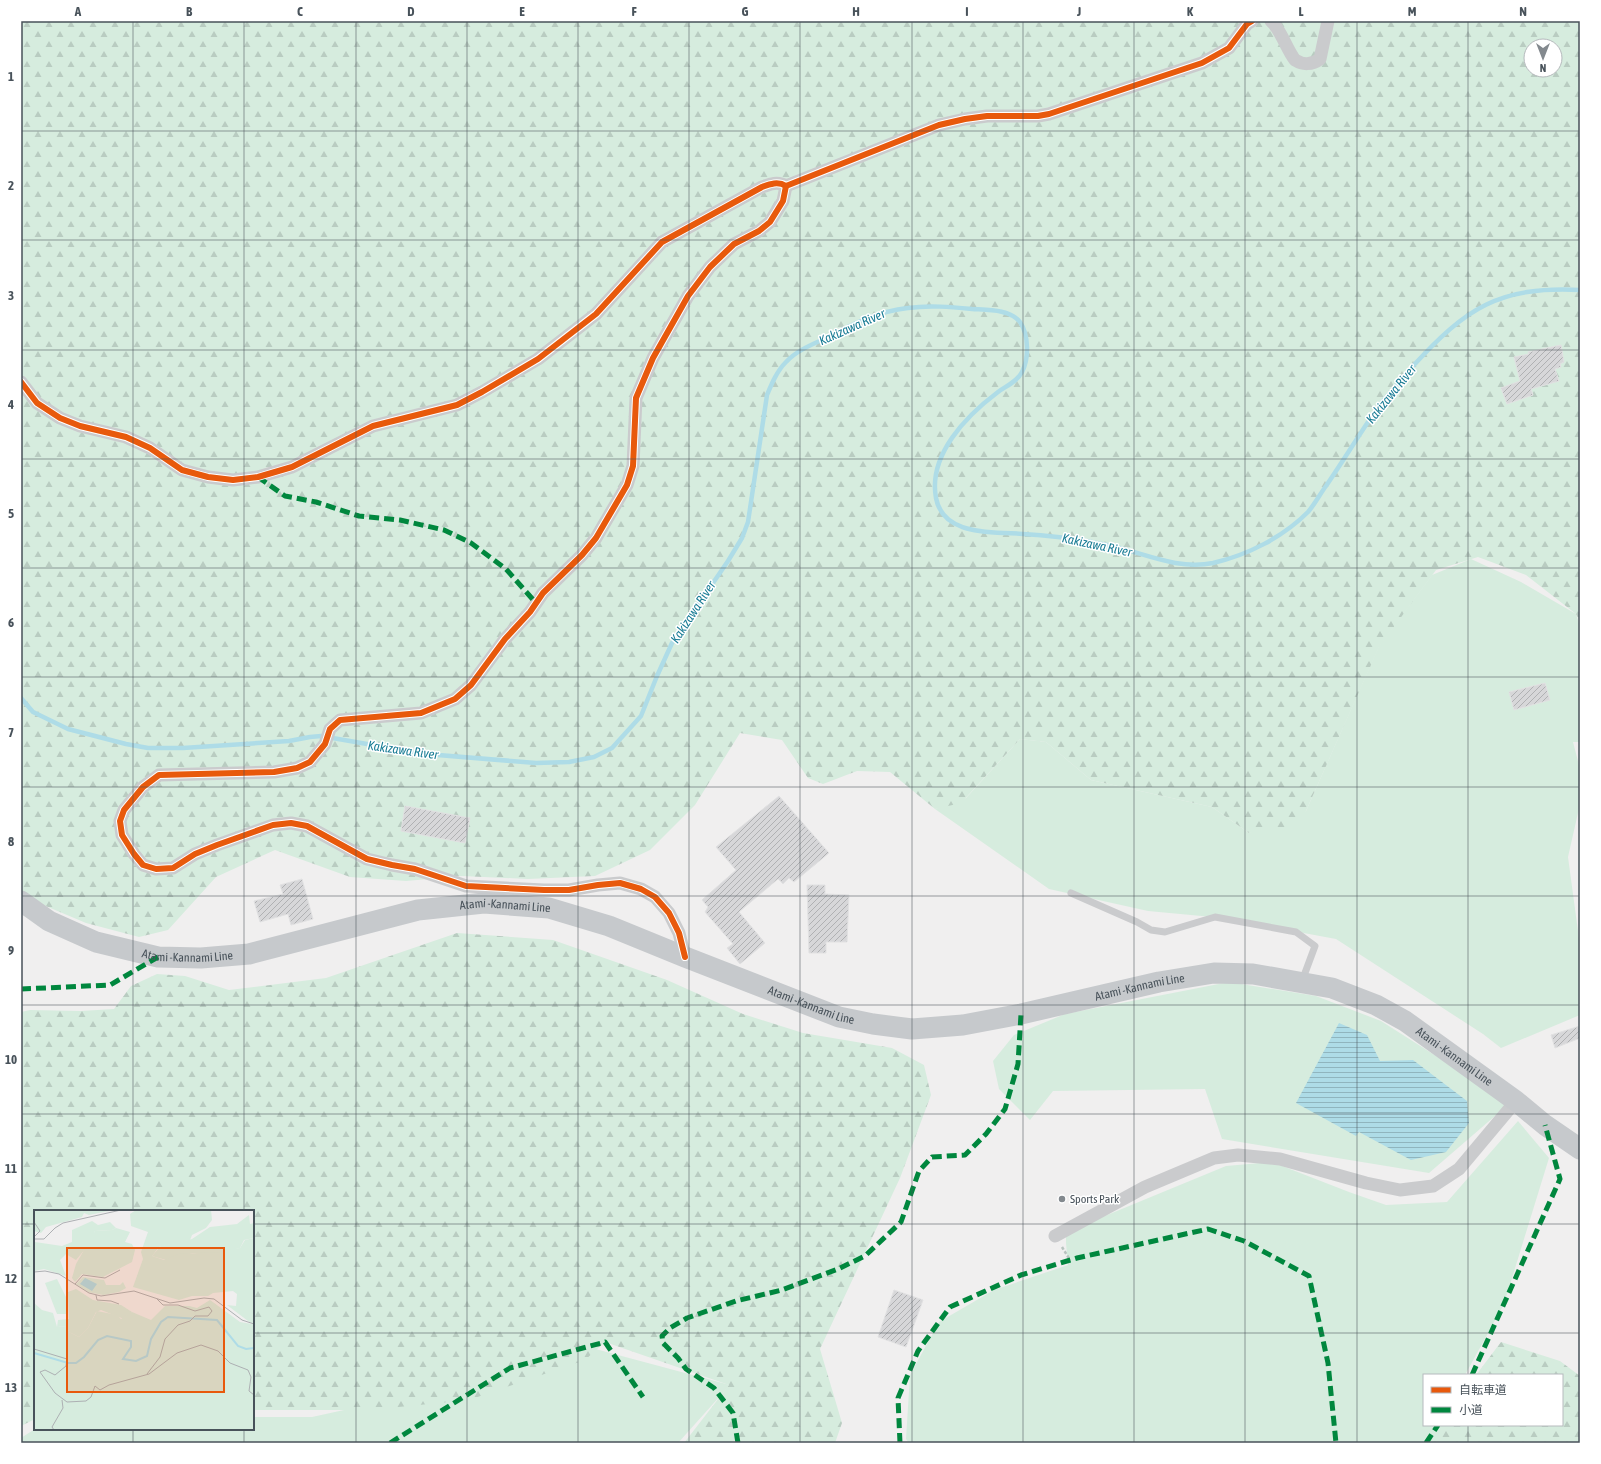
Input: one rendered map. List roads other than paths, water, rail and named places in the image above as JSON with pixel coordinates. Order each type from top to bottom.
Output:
[{"type":"main road","name":"Atami -Kannami Line","points":[[21,901],[49,921],[96,942],[158,957],[202,958],[249,954],[418,910],[484,903],[549,908],[609,926],[839,1017],[873,1024],[912,1029],[963,1025],[1021,1014],[1159,982],[1214,973],[1253,974],[1332,988],[1388,1011],[1405,1021],[1580,1148]]},
{"type":"street","points":[[786,186],[939,125],[964,119],[987,116],[1038,116],[1049,114],[1202,63],[1229,48],[1247,24],[1252,21]]},
{"type":"street","points":[[1271,21],[1278,30],[1294,60],[1305,63],[1316,62],[1320,59],[1328,21]]},
{"type":"street","points":[[21,382],[37,402],[60,418],[80,426],[132,439],[150,448],[182,470],[208,477],[233,480],[258,477],[292,467],[373,426],[456,405],[482,392],[538,359],[596,314],[662,242],[762,187],[775,183],[782,183],[786,186]]},
{"type":"street","points":[[685,957],[680,933],[670,913],[655,897],[641,889],[620,883],[598,884],[569,890],[466,886],[416,869],[367,859],[308,826],[291,823],[272,825],[217,844],[194,854],[173,868],[156,869],[144,865],[134,854],[122,835],[120,821],[124,810],[143,787],[159,775],[268,772],[297,768],[310,762],[325,744],[330,729],[340,720],[421,713],[455,699],[471,685],[505,639],[530,612],[543,593],[582,555],[596,538],[627,485],[632,466],[636,398],[653,358],[688,296],[710,267],[734,244],[758,231],[770,222],[783,201],[786,186]]},
{"type":"street","points":[[1055,1236],[1145,1187],[1214,1158],[1238,1155],[1280,1159],[1366,1183],[1400,1190],[1432,1186],[1459,1169],[1516,1101]]},
{"type":"lane","points":[[1071,894],[1137,922],[1151,930],[1165,932],[1215,917],[1296,932],[1315,946],[1301,983]]},
{"type":"water","points":[[1339,1023],[1367,1035],[1380,1061],[1413,1060],[1467,1101],[1469,1123],[1446,1152],[1411,1160],[1359,1132],[1356,1136],[1296,1103]]},
{"type":"waterway","name":"Kakizawa River","points":[[21,698],[33,712],[68,729],[148,748],[183,748],[289,741],[321,736],[401,752],[536,763],[569,762],[594,757],[612,748],[641,716],[672,643],[742,538],[748,522],[767,395],[777,373],[786,362],[799,351],[865,319],[897,310],[916,307],[940,307],[1004,312],[1016,318],[1023,327],[1027,354],[1022,372],[1011,384],[986,402],[962,425],[952,438],[938,467],[935,482],[936,498],[940,509],[953,523],[962,527],[983,532],[1045,535],[1099,543],[1175,563],[1200,565],[1226,560],[1252,550],[1288,529],[1308,512],[1376,410],[1432,346],[1468,315],[1486,305],[1506,297],[1527,292],[1580,290]]},
{"type":"place","name":"Sports Park","points":[[1062,1199]]}]
